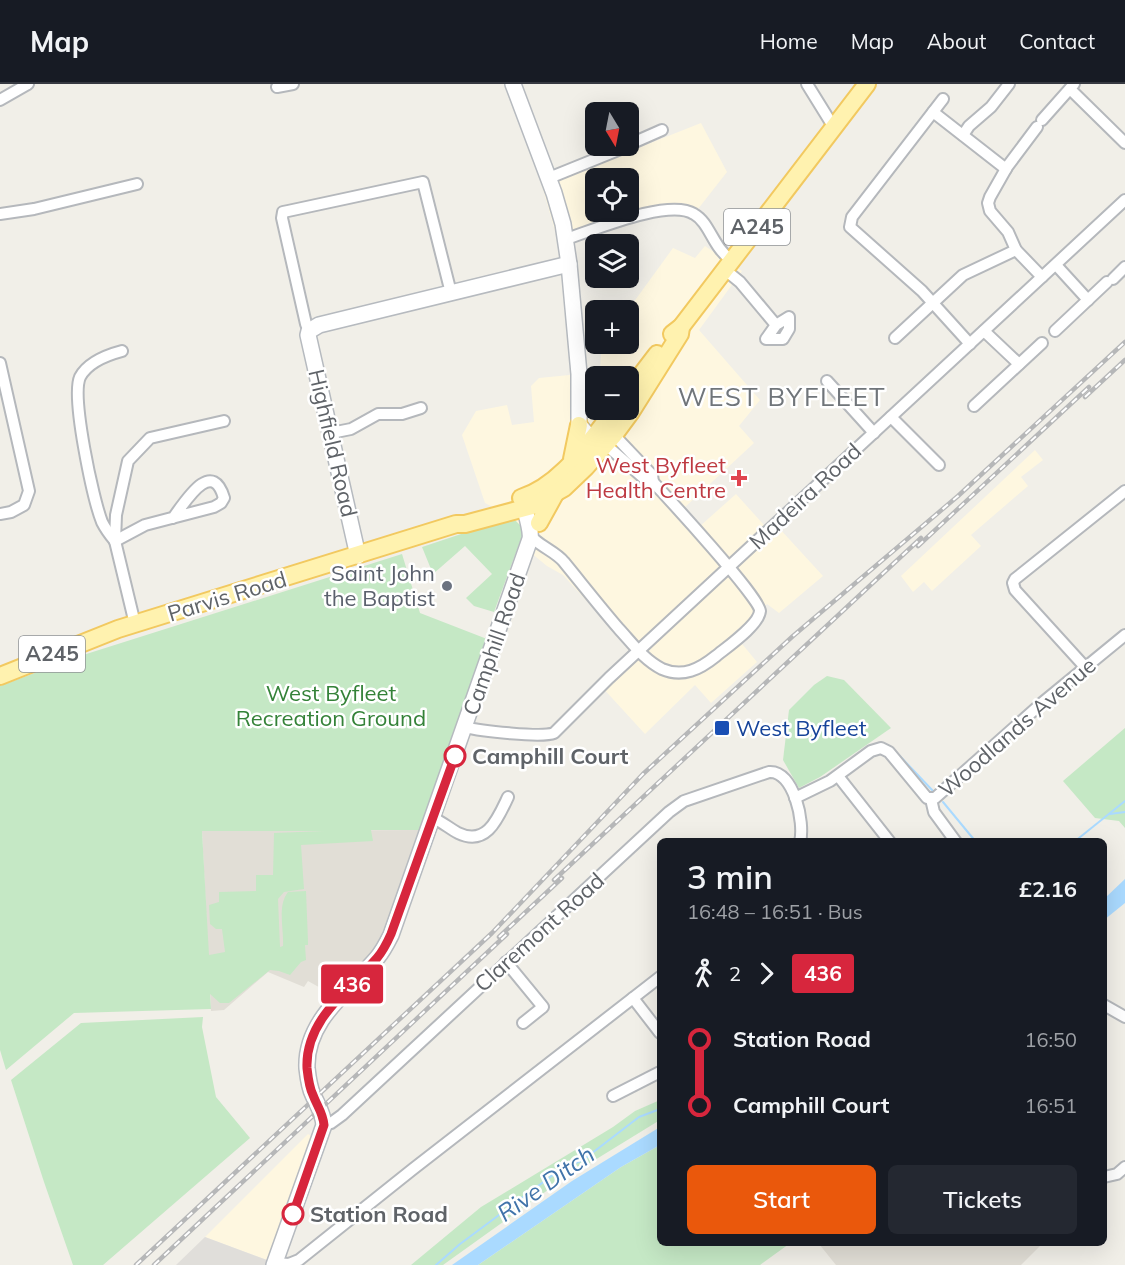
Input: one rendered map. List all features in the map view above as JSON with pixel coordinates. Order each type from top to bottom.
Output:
[{"type":"main road","name":"A245","points":[[527,502],[604,436],[653,378],[680,334],[681,327],[867,84]]},
{"type":"main road","name":"A245","points":[[639,377],[674,330],[681,327]]},
{"type":"main road","name":"A245","points":[[527,502],[555,494],[586,467],[611,420]]},
{"type":"main road","points":[[571,463],[579,423]]},
{"type":"main road","points":[[539,523],[555,494]]},
{"type":"main road","name":"Parvis Road","points":[[0,676],[87,640],[135,624],[456,524],[465,524],[527,502]]},
{"type":"street","points":[[0,100],[28,84]]},
{"type":"street","points":[[513,84],[549,178],[566,239],[579,374],[579,423],[586,433],[604,436],[646,480],[652,482],[728,567],[760,608],[756,619],[740,636],[700,667],[681,673],[660,668],[638,650],[563,560],[531,543]]},
{"type":"street","points":[[807,84],[833,126]]},
{"type":"street","points":[[963,135],[1010,84]]},
{"type":"street","points":[[1042,278],[1016,250],[1008,232],[990,211],[988,203],[990,197],[1006,169],[1039,124],[1072,86],[1125,143]]},
{"type":"street","points":[[942,99],[849,224],[853,232],[903,274],[970,344]]},
{"type":"street","points":[[933,111],[1006,169]]},
{"type":"street","points":[[639,139],[656,130]]},
{"type":"street","points":[[549,178],[602,156]]},
{"type":"street","name":"Highfield Road","points":[[358,556],[282,218],[283,212],[423,182],[451,293]]},
{"type":"street","points":[[0,214],[34,209],[137,184]]},
{"type":"street","name":"Madeira Road","points":[[465,727],[551,735],[638,650],[1125,200]]},
{"type":"street","points":[[566,239],[651,212],[684,210],[699,218],[740,282],[776,325]]},
{"type":"street","points":[[895,338],[963,275],[1016,250]]},
{"type":"street","points":[[309,331],[319,325],[569,264]]},
{"type":"street","points":[[1056,265],[1088,300]]},
{"type":"street","points":[[1055,331],[1125,267]]},
{"type":"street","points":[[984,331],[1020,364]]},
{"type":"street","points":[[974,405],[1042,343]]},
{"type":"street","points":[[115,541],[102,522],[80,426],[77,392],[81,376],[101,357],[122,351]]},
{"type":"street","points":[[0,363],[29,491],[24,505],[0,514]]},
{"type":"street","points":[[827,381],[874,433]]},
{"type":"street","points":[[331,433],[351,429],[378,414],[402,414],[421,408]]},
{"type":"street","points":[[891,417],[929,447],[939,465]]},
{"type":"street","points":[[135,624],[115,541],[116,515],[127,466],[135,453],[150,438],[224,421]]},
{"type":"street","points":[[115,541],[134,530],[173,518],[221,503],[224,498],[219,484],[214,481],[201,484],[173,518]]},
{"type":"street","points":[[1085,667],[1015,590],[1013,583],[1015,579],[1125,491]]},
{"type":"street","points":[[527,502],[539,523]]},
{"type":"street","name":"Camphill Road","points":[[527,502],[532,532],[531,543]]},
{"type":"street","name":"Camphill Road","points":[[324,1125],[322,1113],[311,1093],[307,1059],[310,1042],[318,1025],[331,1007],[378,957],[388,941],[531,543],[539,531],[539,523]]},
{"type":"street","name":"Woodlands Avenue","points":[[795,798],[838,776],[873,749],[884,749],[925,796],[931,799],[941,794],[1042,703],[1125,635]]},
{"type":"street","name":"Claremont Road","points":[[324,1125],[342,1115],[669,812],[684,801],[774,772],[783,776],[795,798]]},
{"type":"street","points":[[838,776],[888,838]]},
{"type":"street","points":[[795,798],[802,824],[800,838]]},
{"type":"street","points":[[931,799],[934,812],[953,838]]},
{"type":"street","points":[[433,818],[467,837],[478,836],[491,828],[506,805]]},
{"type":"street","points":[[506,962],[543,1007],[523,1023]]},
{"type":"street","points":[[324,1125],[275,1264],[296,1262],[413,1168],[657,979]]},
{"type":"street","points":[[633,998],[657,1029]]},
{"type":"street","points":[[1107,1007],[1125,1017]]},
{"type":"street","points":[[613,1096],[657,1074]]},
{"type":"street","points":[[1107,1176],[1117,1174],[1125,1167]]},
{"type":"shaded area","points":[[701,123],[727,172],[691,218],[678,211],[654,213],[639,218],[639,168],[587,168],[618,156],[639,156],[639,148]]},
{"type":"shaded area","points":[[585,169],[585,222],[627,222],[592,234],[585,234],[585,236],[559,245],[542,186]]},
{"type":"shaded area","points":[[705,246],[742,271],[699,330],[760,400],[739,426],[754,443],[684,508],[699,527],[736,494],[772,534],[779,528],[823,576],[779,613],[767,604],[745,626],[743,625],[733,633],[757,662],[711,703],[695,685],[645,734],[601,686],[634,653],[563,575],[547,566],[520,544],[522,536],[512,517],[485,503],[462,435],[476,411],[507,405],[512,425],[534,422],[531,386],[539,378],[585,373],[585,420],[639,420],[639,366],[600,366],[601,354],[639,354],[639,300],[635,300],[673,248],[695,258]]},
{"type":"shaded area","points":[[1035,450],[1043,460],[1021,477],[1028,486],[971,535],[981,546],[932,591],[924,582],[913,592],[901,576]]},
{"type":"shaded area","points":[[422,830],[375,951],[333,995],[308,981],[304,987],[268,972],[224,1010],[211,1011],[202,831]]},
{"type":"shaded area","points":[[308,1134],[313,1137],[267,1260],[205,1237]]},
{"type":"shaded area","points":[[205,1237],[267,1260],[265,1265],[176,1265]]},
{"type":"shaded area","points":[[821,1246],[1040,1246],[1021,1265],[836,1265]]},
{"type":"green space","points":[[512,517],[522,527],[522,536],[494,612],[474,606],[466,598],[492,574],[465,546],[433,574],[422,547]]},
{"type":"green space","name":"West Byfleet Recreation Ground","points":[[402,554],[420,613],[487,639],[422,830],[371,830],[373,841],[301,845],[304,889],[284,892],[278,899],[280,947],[283,946],[282,911],[285,898],[288,892],[306,891],[308,945],[305,945],[306,960],[301,962],[290,975],[270,970],[229,1003],[220,1003],[210,994],[211,1009],[74,1013],[6,1070],[0,1050],[0,686],[80,656]],"holes":[[[202,831],[324,831],[274,833],[273,875],[256,875],[256,891],[219,892],[219,902],[209,905],[210,924],[216,929],[222,929],[225,952],[209,955]]]},
{"type":"green space","points":[[827,676],[844,680],[891,728],[820,777],[799,788],[783,760],[789,710],[814,685]]},
{"type":"green space","points":[[1125,728],[1125,828],[1119,821],[1095,818],[1063,781]]},
{"type":"green space","points":[[203,1017],[202,1027],[216,1097],[250,1138],[103,1265],[73,1265],[11,1080],[81,1023]]},
{"type":"green space","points":[[657,1101],[657,1122],[559,1182],[443,1265],[411,1265],[481,1207],[613,1127],[635,1111]]},
{"type":"green space","points":[[657,1147],[657,1246],[786,1246],[760,1265],[478,1265],[621,1167]]},
{"type":"water","points":[[1125,879],[1125,903],[1107,918],[1107,896]]},
{"type":"water","points":[[657,1129],[657,1147],[621,1167],[478,1265],[452,1265],[572,1181]]},
{"type":"waterway","points":[[896,752],[933,791]]},
{"type":"waterway","name":"Rive Ditch","points":[[1079,838],[1125,801]]},
{"type":"waterway","points":[[943,802],[973,838]]},
{"type":"waterway","points":[[1110,814],[1125,812]]},
{"type":"waterway","name":"Rive Ditch","points":[[436,1265],[460,1244],[561,1169],[583,1160],[639,1117],[657,1110]]},
{"type":"railway","points":[[136,1265],[492,933],[643,774],[793,636],[958,496],[1125,342]]},
{"type":"railway","points":[[1085,397],[1125,360]]},
{"type":"railway","points":[[918,546],[1089,387]]},
{"type":"railway","points":[[554,880],[921,538]]},
{"type":"railway","points":[[499,937],[562,878]]},
{"type":"railway","points":[[154,1265],[507,934]]},
{"type":"bus line","name":"436","points":[[293,1214],[324,1125],[322,1113],[311,1093],[307,1069],[310,1042],[318,1025],[331,1007],[384,948],[405,899],[455,756]]},
{"type":"place","name":"West Byfleet Health Centre","points":[[739,478]]},
{"type":"place","name":"Saint John the Baptist","points":[[447,586]]},
{"type":"place","name":"West Byfleet","points":[[722,728]]},
{"type":"place","name":"Camphill Court","points":[[455,756]]},
{"type":"place","name":"Station Road","points":[[293,1214]]},
{"type":"district","name":"WEST BYFLEET","points":[[782,397]]}]
